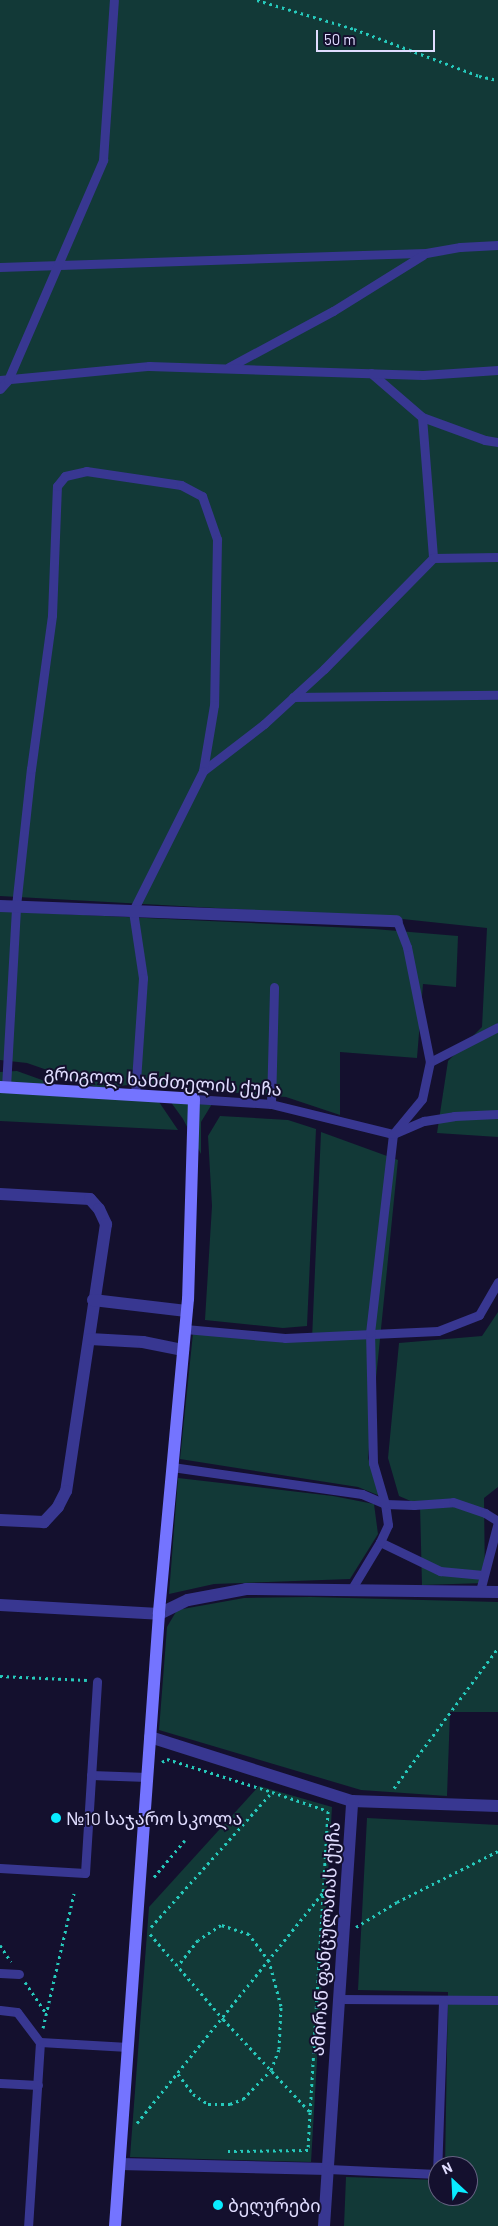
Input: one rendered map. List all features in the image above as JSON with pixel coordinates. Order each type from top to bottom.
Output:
[{"type":"street","points":[[0,906],[397,921]]},
{"type":"street","name":"გრიგოლ ხანძთელის ქუჩა","points":[[3,1087],[194,1099]]},
{"type":"street","points":[[116,2226],[159,1614],[185,1329],[194,1099]]},
{"type":"street","points":[[0,1194],[90,1199],[99,1210],[106,1224],[93,1300],[90,1339],[66,1491],[58,1507],[44,1522],[0,1520]]},
{"type":"street","points":[[93,1300],[186,1311]]},
{"type":"street","points":[[90,1339],[143,1342],[183,1350]]},
{"type":"street","points":[[0,1605],[159,1614],[188,1600],[246,1589],[498,1592]]},
{"type":"street","points":[[150,1737],[352,1801]]},
{"type":"street","name":"ამირან ფანცულაიას ქუჩა","points":[[324,2226],[352,1801],[498,1806]]},
{"type":"street","points":[[120,2164],[328,2169]]},
{"type":"lane","points":[[0,389],[103,160],[114,0]]},
{"type":"lane","points":[[0,267],[57,264],[241,261],[426,253],[460,247],[498,245]]},
{"type":"lane","points":[[227,368],[334,311],[426,253]]},
{"type":"lane","points":[[4,380],[150,366],[423,375],[498,370]]},
{"type":"lane","points":[[371,373],[422,416],[485,440],[498,442]]},
{"type":"lane","points":[[422,416],[433,558]]},
{"type":"lane","points":[[3,1087],[16,906],[31,768],[52,615],[57,486],[65,476],[86,471],[181,485],[202,496],[216,538],[214,705],[203,771],[133,911],[143,978],[135,1095]]},
{"type":"lane","points":[[203,771],[264,724],[433,558],[498,557]]},
{"type":"lane","points":[[293,697],[498,695]]},
{"type":"lane","points":[[351,1590],[380,1542],[388,1524],[385,1504],[373,1463],[370,1333],[392,1134],[422,1099],[430,1062],[407,947],[397,921]]},
{"type":"lane","points":[[270,1104],[274,987]]},
{"type":"lane","points":[[430,1062],[498,1027]]},
{"type":"lane","name":"გრიგოლ ხანძთელის ქუჩა","points":[[194,1099],[270,1104],[392,1134]]},
{"type":"lane","points":[[392,1134],[424,1121],[454,1116],[498,1114]]},
{"type":"lane","points":[[185,1329],[285,1338],[438,1331],[479,1315],[498,1282]]},
{"type":"lane","points":[[172,1467],[362,1494],[385,1504],[453,1502],[485,1513],[498,1522],[480,1591]]},
{"type":"lane","points":[[380,1542],[440,1571],[483,1575]]},
{"type":"lane","points":[[0,1868],[85,1873],[97,1680]]},
{"type":"lane","points":[[91,1775],[147,1777]]},
{"type":"lane","points":[[0,1973],[19,1974]]},
{"type":"lane","points":[[339,1998],[498,2000]]},
{"type":"lane","points":[[328,2169],[437,2174],[443,2000]]},
{"type":"lane","points":[[0,2010],[17,2012],[40,2042],[28,2226]]},
{"type":"lane","points":[[40,2042],[128,2047]]},
{"type":"lane","points":[[0,2083],[38,2085]]},
{"type":"path","points":[[257,0],[354,28],[479,76],[498,80]]},
{"type":"path","points":[[383,1803],[498,1648]]},
{"type":"path","points":[[0,1676],[97,1680]]},
{"type":"path","points":[[159,1764],[167,1759],[328,1811],[325,1889],[308,2150],[221,2151]]},
{"type":"path","points":[[151,1926],[272,1792]]},
{"type":"path","points":[[154,1868],[153,1878],[185,1840]]},
{"type":"path","points":[[343,1935],[396,1902],[498,1851]]},
{"type":"path","points":[[136,2133],[137,2124],[325,1889]]},
{"type":"path","points":[[40,2042],[74,1894]]},
{"type":"path","points":[[152,1917],[150,1934],[223,2018],[310,2112]]},
{"type":"path","points":[[178,1966],[198,1940],[221,1925],[249,1934],[268,1961],[280,2006],[279,2049],[271,2070],[243,2099],[230,2104],[208,2104],[193,2094],[178,2074]]},
{"type":"green space","points":[[0,0],[498,0],[498,1137],[437,1133],[448,1061],[482,1027],[487,928],[393,918],[0,896]]},
{"type":"green space","points":[[0,911],[374,929],[458,936],[456,987],[423,984],[417,1058],[340,1052],[340,1115],[286,1097],[134,1084],[102,1089],[27,1063],[0,1060]]},
{"type":"green space","points":[[17,1071],[92,1098],[157,1099],[178,1130],[0,1121],[0,1072]]},
{"type":"green space","points":[[165,1094],[215,1099],[201,1122],[201,1154],[183,1119]]},
{"type":"green space","points":[[220,1116],[288,1120],[316,1129],[307,1326],[283,1328],[205,1320],[212,1206],[208,1136]]},
{"type":"green space","points":[[321,1132],[398,1160],[368,1458],[380,1496],[358,1487],[180,1459],[193,1333],[312,1339]]},
{"type":"green space","points":[[498,1312],[498,1487],[484,1498],[485,1583],[422,1585],[420,1505],[399,1496],[388,1458],[399,1343],[482,1336]]},
{"type":"green space","points":[[178,1478],[333,1496],[374,1504],[378,1534],[350,1579],[214,1584],[169,1594]]},
{"type":"green space","points":[[311,1597],[498,1602],[498,1712],[450,1712],[447,1796],[361,1790],[159,1730],[167,1627],[177,1610],[244,1598]]},
{"type":"green space","points":[[259,1786],[332,1807],[311,2162],[130,2157],[149,1907]]},
{"type":"green space","points":[[367,1818],[498,1825],[498,2226],[344,2226],[346,2177],[428,2180],[428,2206],[478,2206],[478,2156],[445,2156],[448,1992],[358,1990]]},
{"type":"place","name":"№10 საჯარო სკოლა","points":[[56,1818]]},
{"type":"place","name":"ბეღურები","points":[[218,2205]]}]
